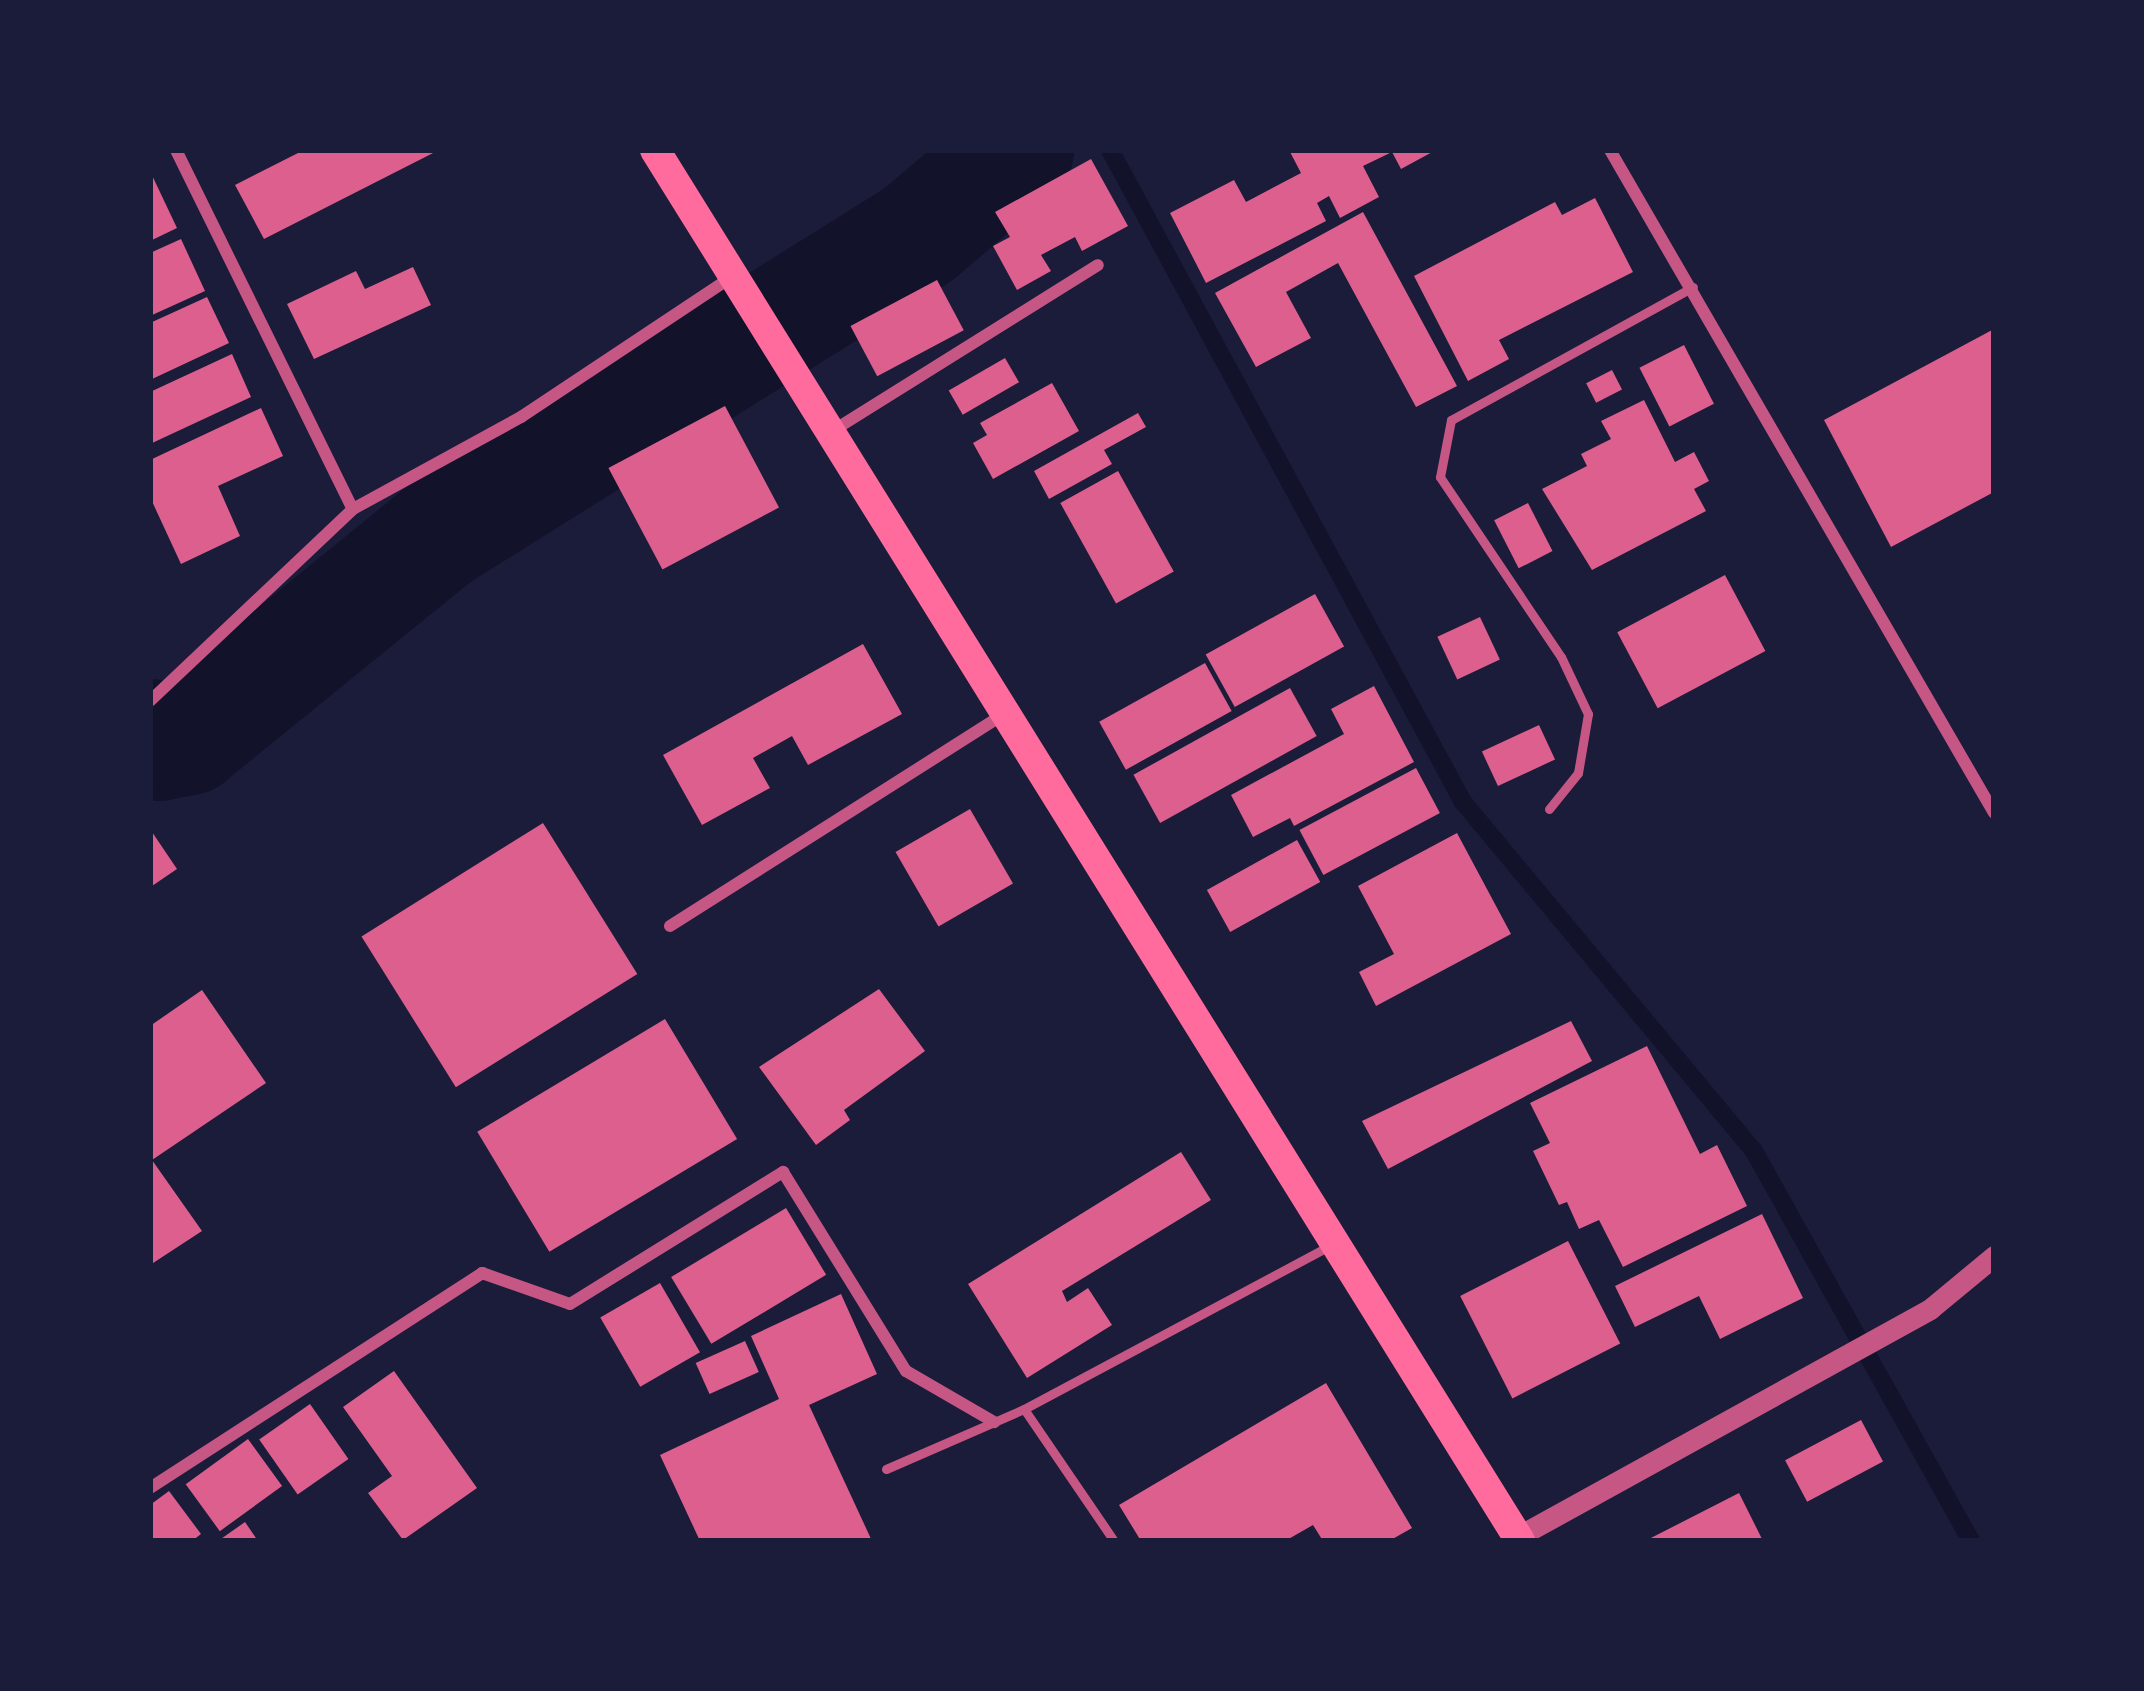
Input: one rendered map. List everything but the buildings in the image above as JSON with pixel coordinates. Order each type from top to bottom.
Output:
[{"type":"main road","points":[[655,150],[1516,1540]]},
{"type":"street","points":[[176,150],[353,509]]},
{"type":"street","points":[[1610,150],[1994,813]]},
{"type":"street","points":[[827,434],[1098,265]]},
{"type":"street","points":[[150,700],[353,509],[521,417],[731,278]]},
{"type":"street","points":[[670,926],[1002,715]]},
{"type":"street","points":[[150,1488],[482,1274],[570,1304],[783,1172],[906,1371],[994,1422]]},
{"type":"street","points":[[1516,1540],[1930,1310],[1994,1256]]},
{"type":"lane","points":[[1549,809],[1578,773],[1588,714],[1561,657],[1496,570],[1440,476],[1451,420],[1693,287]]},
{"type":"lane","points":[[886,1468],[1024,1409],[1334,1244]]},
{"type":"lane","points":[[1024,1409],[1114,1541]]},
{"type":"waterway","points":[[150,736],[158,744],[188,738],[438,535],[919,234],[1017,150]]},
{"type":"waterway","points":[[1110,150],[1463,802],[1754,1151],[1971,1541]]}]
